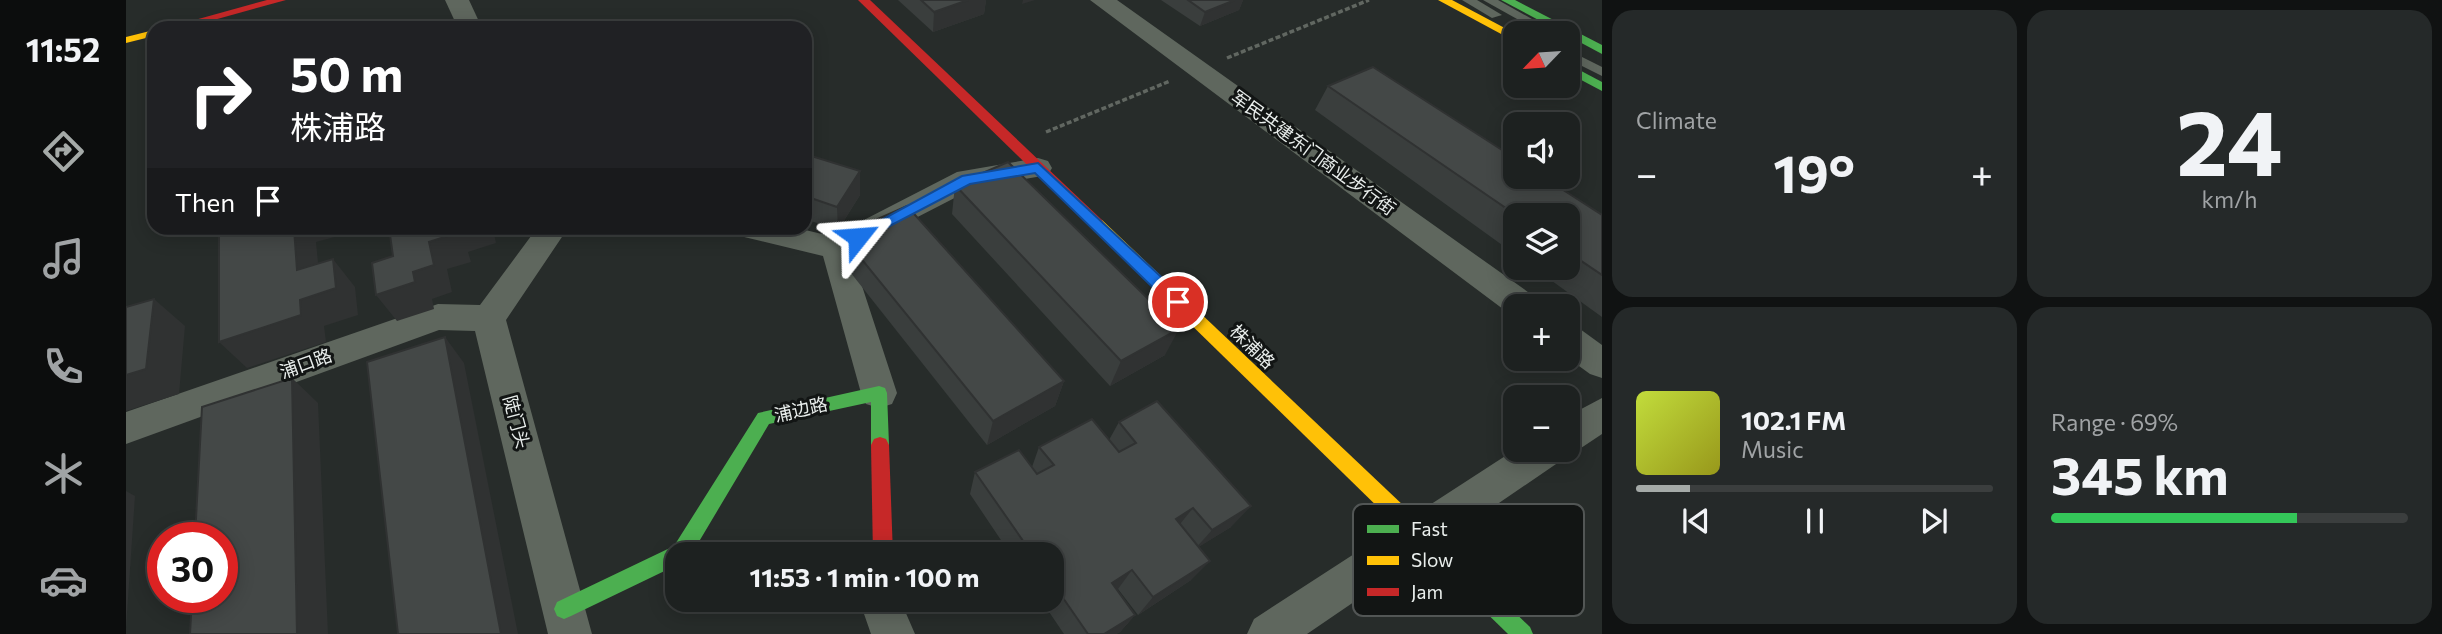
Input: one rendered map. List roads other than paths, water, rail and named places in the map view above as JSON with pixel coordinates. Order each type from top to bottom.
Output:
[{"type":"street","points":[[205,21],[280,0]]},
{"type":"street","points":[[457,0],[467,21]]},
{"type":"street","name":"株浦路","points":[[864,0],[1388,504]]},
{"type":"street","name":"军民共建东门商业步行街","points":[[1102,0],[1506,294]]},
{"type":"street","points":[[1444,0],[1503,32]]},
{"type":"street","points":[[1507,0],[1602,50]]},
{"type":"street","points":[[126,40],[147,35]]},
{"type":"street","points":[[1580,75],[1602,87]]},
{"type":"street","points":[[781,235],[836,248],[967,179],[1038,168]]},
{"type":"street","points":[[489,318],[548,235]]},
{"type":"street","points":[[836,248],[879,393],[883,542]]},
{"type":"street","name":"浦口路","points":[[126,428],[438,317],[489,318]]},
{"type":"street","name":"陡门头","points":[[489,318],[567,621]]},
{"type":"street","points":[[1580,348],[1602,364]]},
{"type":"street","name":"浦边路","points":[[567,621],[681,553],[764,418],[879,393]]},
{"type":"street","points":[[1580,428],[1602,414]]},
{"type":"street","points":[[1463,504],[1527,462]]},
{"type":"street","points":[[1269,634],[1353,577]]},
{"type":"street","points":[[887,612],[893,634]]},
{"type":"street","name":"株浦路","points":[[1504,616],[1523,634]]},
{"type":"lane","points":[[1468,0],[1507,21]]},
{"type":"lane","points":[[1489,0],[1528,21]]},
{"type":"lane","points":[[1580,48],[1602,60]]},
{"type":"lane","points":[[1580,60],[1602,72]]}]
